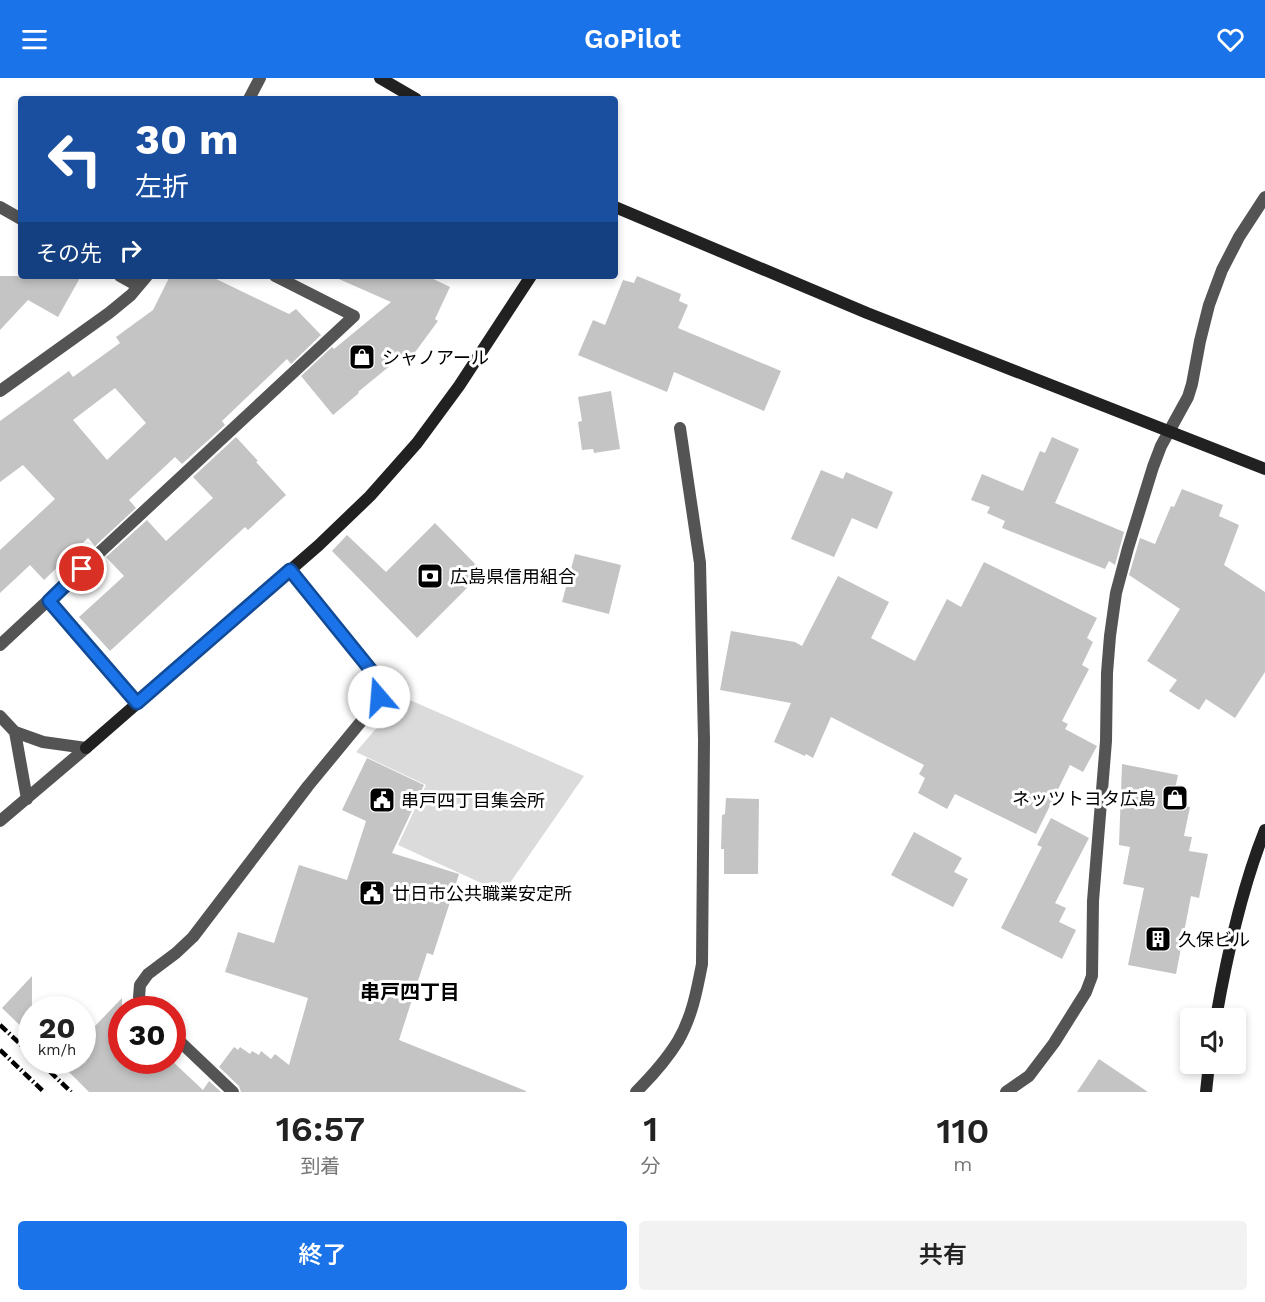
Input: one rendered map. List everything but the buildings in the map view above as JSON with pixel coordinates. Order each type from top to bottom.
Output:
[{"type":"street","points":[[251,96],[261,78]]},
{"type":"street","points":[[380,78],[411,96]]},
{"type":"street","points":[[1006,1092],[1029,1076],[1054,1043],[1086,992],[1092,976],[1093,901],[1106,741],[1107,673],[1116,593],[1153,467],[1190,391],[1209,305],[1222,270],[1239,237],[1265,197]]},
{"type":"street","points":[[0,207],[18,217]]},
{"type":"street","points":[[618,208],[867,313],[1265,469]]},
{"type":"street","points":[[125,279],[138,286]]},
{"type":"street","points":[[0,391],[109,313],[131,295],[144,279]]},
{"type":"street","points":[[0,645],[354,316],[281,279]]},
{"type":"street","points":[[2,818],[27,800],[319,545],[370,496],[417,443],[459,386],[529,279]]},
{"type":"street","points":[[636,1092],[678,1040],[690,1015],[702,964],[704,740],[700,563],[680,428]]},
{"type":"street","points":[[139,996],[140,985],[148,974],[193,937],[379,697],[379,685],[374,674],[290,570]]},
{"type":"street","points":[[49,601],[137,703]]},
{"type":"street","points":[[0,716],[15,732],[43,742],[86,748]]},
{"type":"street","points":[[15,732],[27,800]]},
{"type":"street","points":[[1218,1008],[1241,902],[1265,830]]},
{"type":"street","points":[[186,1047],[233,1092]]},
{"type":"street","points":[[1206,1092],[1208,1074]]},
{"type":"shaded area","points":[[403,697],[584,776],[503,893],[398,845],[426,785],[356,752]]},
{"type":"railway","points":[[0,1025],[18,1042]]},
{"type":"railway","points":[[0,1050],[44,1092]]},
{"type":"railway","points":[[52,1074],[71,1092]]},
{"type":"place","name":"シャノアール","points":[[362,357]]},
{"type":"place","name":"広島県信用組合","points":[[430,576]]},
{"type":"place","name":"ネッツトヨタ広島","points":[[1175,798]]},
{"type":"place","name":"串戸四丁目集会所","points":[[382,800]]},
{"type":"place","name":"廿日市公共職業安定所","points":[[372,893]]},
{"type":"place","name":"久保ビル","points":[[1158,939]]},
{"type":"district","name":"串戸四丁目","points":[[410,992]]},
{"type":"route","points":[[82,569],[49,601],[137,703],[290,570],[374,674],[379,685],[379,697]]}]
